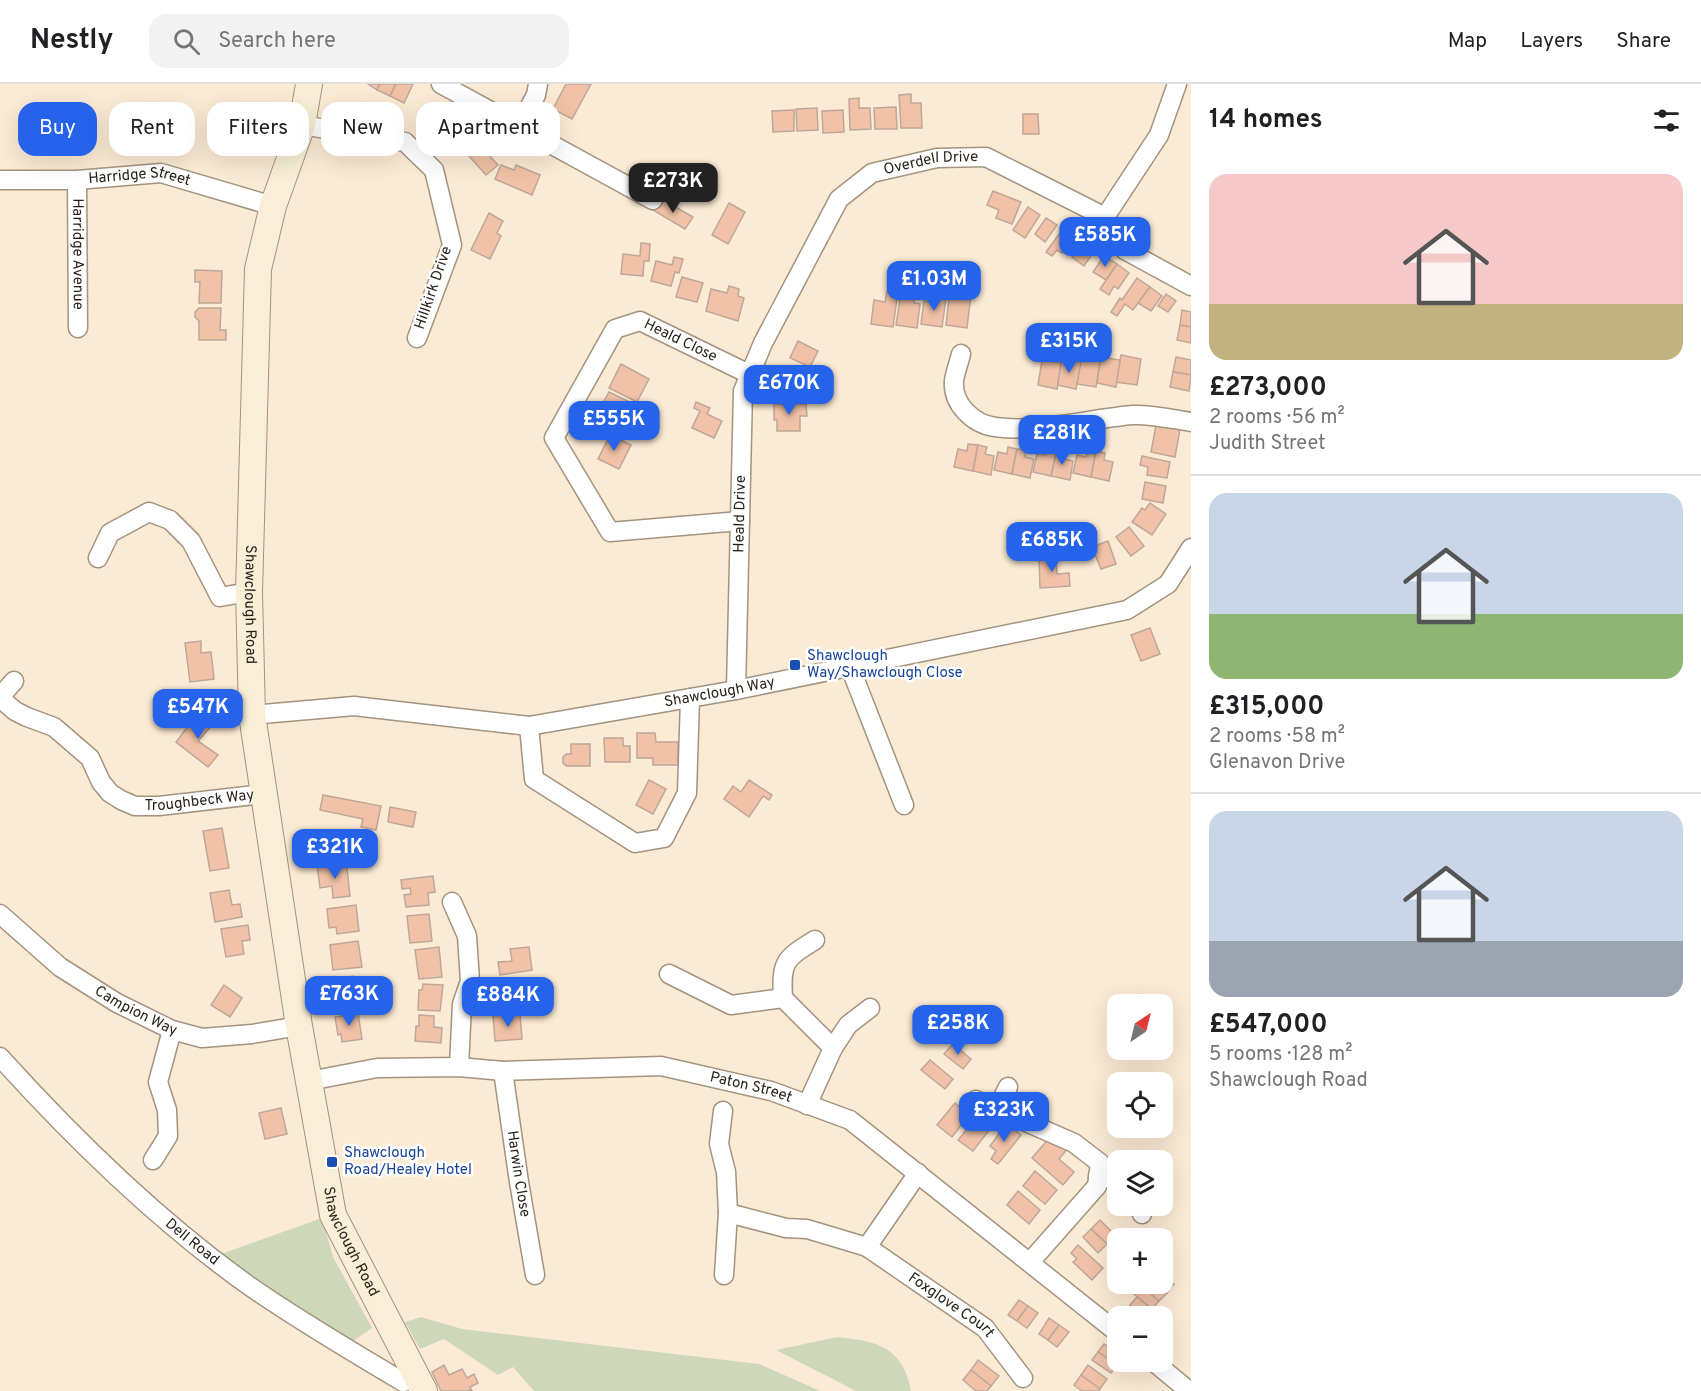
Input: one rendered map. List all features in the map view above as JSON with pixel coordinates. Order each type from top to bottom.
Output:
[{"type":"main road","name":"Shawclough Road","points":[[306,102],[309,84]]},
{"type":"main road","name":"Shawclough Road","points":[[291,156],[273,206],[258,269],[249,592],[252,715],[299,1026],[333,1215],[421,1385]]},
{"type":"street","points":[[441,84],[474,102]]},
{"type":"street","points":[[532,102],[538,84]]},
{"type":"street","points":[[1177,84],[1159,135],[1105,217],[1125,250],[1191,286]]},
{"type":"street","name":"Hillkirk Drive","points":[[309,125],[405,142],[434,170],[452,245],[417,338]]},
{"type":"street","points":[[560,150],[652,200]]},
{"type":"street","name":"Overdell Drive","points":[[763,344],[839,199],[872,173],[937,158],[986,156],[1105,217]]},
{"type":"street","name":"Harridge Street","points":[[0,180],[77,180],[161,173],[273,206]]},
{"type":"street","name":"Harridge Avenue","points":[[77,180],[78,328]]},
{"type":"street","name":"Heald Close","points":[[740,521],[610,532],[554,438],[615,329],[640,321],[751,375]]},
{"type":"street","name":"Heald Drive","points":[[736,690],[743,391],[763,344]]},
{"type":"street","points":[[962,354],[954,381],[956,397],[964,411],[978,422],[995,427],[1031,427],[1135,415],[1191,422]]},
{"type":"street","points":[[98,558],[110,533],[149,512],[170,520],[191,541],[220,597],[249,592]]},
{"type":"street","name":"Shawclough Way","points":[[252,715],[354,706],[529,726],[736,690],[1127,610],[1168,584],[1191,548]]},
{"type":"street","points":[[850,667],[904,805]]},
{"type":"street","points":[[0,698],[14,681]]},
{"type":"street","name":"Troughbeck Way","points":[[0,698],[15,711],[54,727],[71,740],[90,758],[101,782],[110,793],[135,806],[159,806],[263,794]]},
{"type":"street","points":[[529,726],[534,780],[635,843],[664,838],[687,793],[690,698]]},
{"type":"street","points":[[452,902],[467,936],[470,981],[462,1004],[459,1067]]},
{"type":"street","name":"Campion Way","points":[[0,914],[60,967],[117,1003],[172,1030],[202,1038],[252,1034],[299,1026]]},
{"type":"street","points":[[815,940],[792,954],[782,972],[783,999],[833,1048]]},
{"type":"street","points":[[669,974],[731,1005],[783,999]]},
{"type":"street","points":[[807,1105],[833,1048],[848,1025],[870,1008]]},
{"type":"street","points":[[153,1160],[168,1136],[167,1110],[158,1082],[172,1030]]},
{"type":"street","name":"Dell Road","points":[[0,1057],[36,1097],[170,1224],[248,1284],[320,1332],[403,1382],[421,1385]]},
{"type":"street","name":"Paton Street","points":[[309,1081],[377,1068],[459,1067],[503,1071],[660,1066],[771,1091],[850,1120],[1107,1324]]},
{"type":"street","name":"Harwin Close","points":[[503,1071],[519,1182],[536,1275]]},
{"type":"street","points":[[998,1109],[1008,1087]]},
{"type":"street","points":[[976,1100],[1074,1143],[1100,1163],[1097,1186],[1030,1262]]},
{"type":"street","points":[[723,1112],[719,1144],[726,1172],[728,1213],[724,1275]]},
{"type":"street","points":[[867,1247],[918,1173]]},
{"type":"street","points":[[1098,1176],[1107,1178]]},
{"type":"street","name":"Foxglove Court","points":[[728,1213],[786,1228],[807,1229],[867,1247],[986,1328],[1023,1378]]},
{"type":"street","points":[[1166,1372],[1190,1391]]},
{"type":"green space","points":[[322,1218],[333,1257],[372,1328],[353,1341],[302,1311],[221,1254]]},
{"type":"green space","points":[[421,1317],[462,1329],[759,1364],[820,1391],[534,1391],[513,1367],[498,1375],[444,1339],[420,1349],[405,1322]]},
{"type":"green space","points":[[837,1337],[864,1341],[886,1349],[902,1365],[911,1391],[856,1391],[776,1350]]},
{"type":"building","points":[[368,84],[380,84],[377,90]]},
{"type":"building","points":[[380,84],[396,84],[390,96],[377,90]]},
{"type":"building","points":[[396,84],[413,84],[404,103],[390,96]]},
{"type":"building","points":[[566,84],[591,84],[572,119],[560,113],[560,102],[557,102]]},
{"type":"building","points":[[911,94],[911,103],[921,103],[922,128],[901,128],[899,95]]},
{"type":"building","points":[[859,98],[859,108],[870,108],[871,129],[850,130],[849,99]]},
{"type":"building","points":[[896,107],[897,129],[875,129],[874,108]]},
{"type":"building","points":[[817,108],[818,130],[797,131],[796,109]]},
{"type":"building","points":[[794,110],[794,131],[773,132],[772,111]]},
{"type":"building","points":[[843,110],[844,132],[823,133],[822,111]]},
{"type":"building","points":[[1023,114],[1038,114],[1039,134],[1023,134]]},
{"type":"building","points":[[469,156],[490,156],[498,165],[486,175]]},
{"type":"building","points":[[501,165],[514,170],[516,165],[540,175],[532,195],[495,179]]},
{"type":"building","points":[[993,191],[1021,202],[1012,224],[996,218],[999,210],[987,205]]},
{"type":"building","points":[[660,198],[693,217],[685,229],[653,210]]},
{"type":"building","points":[[729,203],[745,212],[728,244],[712,235]]},
{"type":"building","points":[[1028,207],[1040,215],[1025,238],[1013,230]]},
{"type":"building","points":[[489,213],[503,221],[497,233],[501,236],[490,259],[471,250]]},
{"type":"building","points":[[1046,218],[1057,225],[1045,242],[1035,234]]},
{"type":"building","points":[[1062,230],[1073,237],[1062,253],[1057,250],[1052,256],[1046,252]]},
{"type":"building","points":[[1083,241],[1095,250],[1084,266],[1072,257]]},
{"type":"building","points":[[641,243],[650,244],[649,261],[644,261],[643,276],[621,274],[623,254],[640,256]]},
{"type":"building","points":[[1104,256],[1117,264],[1106,280],[1093,272]]},
{"type":"building","points":[[674,257],[683,259],[679,273],[675,272],[671,286],[651,281],[656,261],[672,265]]},
{"type":"building","points":[[1117,264],[1129,273],[1118,289],[1114,286],[1109,295],[1100,289]]},
{"type":"building","points":[[195,270],[222,271],[221,303],[199,303],[200,282],[195,282]]},
{"type":"building","points":[[682,277],[703,283],[697,302],[676,297]]},
{"type":"building","points":[[1137,278],[1150,287],[1133,310],[1125,304],[1117,316],[1111,312]]},
{"type":"building","points":[[951,280],[967,282],[965,293],[971,294],[967,328],[946,325]]},
{"type":"building","points":[[729,286],[739,289],[738,296],[744,298],[738,321],[706,311],[711,289],[727,293]]},
{"type":"building","points":[[1150,287],[1162,296],[1151,311],[1138,303]]},
{"type":"building","points":[[887,291],[898,292],[893,327],[871,324],[874,300],[885,302]]},
{"type":"building","points":[[901,293],[915,295],[914,303],[920,304],[917,328],[896,325]]},
{"type":"building","points":[[1166,294],[1176,301],[1168,312],[1158,306]]},
{"type":"building","points":[[934,296],[946,298],[942,327],[921,324],[924,301],[933,302]]},
{"type":"building","points":[[199,308],[221,308],[220,330],[226,330],[226,340],[199,340],[199,321],[195,317],[195,312]]},
{"type":"building","points":[[1182,310],[1191,312],[1191,327],[1180,325]]},
{"type":"building","points":[[1180,325],[1191,327],[1191,343],[1177,340]]},
{"type":"building","points":[[798,341],[818,351],[810,367],[790,358]]},
{"type":"building","points":[[1121,355],[1141,359],[1137,385],[1116,382]]},
{"type":"building","points":[[1081,357],[1100,361],[1096,387],[1077,384]]},
{"type":"building","points":[[1101,357],[1120,360],[1116,387],[1097,383]]},
{"type":"building","points":[[1176,357],[1191,360],[1191,375],[1173,372]]},
{"type":"building","points":[[1062,358],[1081,362],[1076,389],[1057,385]]},
{"type":"building","points":[[1042,360],[1061,363],[1057,389],[1038,385]]},
{"type":"building","points":[[621,364],[649,379],[637,402],[609,388]]},
{"type":"building","points":[[780,371],[812,371],[812,383],[806,383],[806,398],[783,398]]},
{"type":"building","points":[[1173,372],[1191,375],[1189,391],[1170,387]]},
{"type":"building","points":[[609,392],[636,405],[631,414],[625,411],[618,424],[597,414]]},
{"type":"building","points":[[696,402],[710,408],[707,414],[722,421],[714,438],[692,428],[700,411],[694,408]]},
{"type":"building","points":[[774,404],[806,404],[807,416],[800,416],[800,431],[777,431]]},
{"type":"building","points":[[1156,425],[1180,429],[1175,457],[1151,452]]},
{"type":"building","points":[[610,435],[631,445],[619,469],[598,459]]},
{"type":"building","points":[[968,444],[978,445],[973,471],[954,467],[958,449],[967,451]]},
{"type":"building","points":[[978,445],[987,447],[985,454],[994,456],[991,475],[973,471]]},
{"type":"building","points":[[1008,447],[1017,449],[1012,474],[994,470],[998,452],[1007,454]]},
{"type":"building","points":[[1048,448],[1057,450],[1051,476],[1033,472],[1037,454],[1046,455]]},
{"type":"building","points":[[1017,449],[1026,450],[1025,457],[1034,459],[1030,478],[1012,474]]},
{"type":"building","points":[[1087,449],[1096,451],[1091,477],[1073,473],[1077,455],[1086,457]]},
{"type":"building","points":[[1057,450],[1066,452],[1064,459],[1073,461],[1070,480],[1051,476]]},
{"type":"building","points":[[1096,451],[1105,453],[1104,460],[1113,462],[1109,481],[1091,477]]},
{"type":"building","points":[[1142,456],[1170,462],[1167,478],[1147,475],[1148,467],[1140,465]]},
{"type":"building","points":[[1145,482],[1166,486],[1163,503],[1142,499]]},
{"type":"building","points":[[1150,503],[1166,514],[1152,535],[1132,522],[1142,508],[1145,510]]},
{"type":"building","points":[[1129,527],[1144,546],[1131,556],[1116,537]]},
{"type":"building","points":[[1108,541],[1116,564],[1101,569],[1092,547]]},
{"type":"building","points":[[1056,555],[1057,574],[1069,573],[1070,586],[1040,588],[1039,556]]},
{"type":"building","points":[[1150,628],[1160,654],[1141,661],[1131,635]]},
{"type":"building","points":[[201,641],[201,653],[211,652],[214,679],[190,682],[185,643]]},
{"type":"building","points":[[199,712],[214,723],[198,741],[218,755],[208,767],[176,742]]},
{"type":"building","points":[[637,733],[655,733],[656,742],[678,742],[678,765],[653,765],[653,758],[637,758]]},
{"type":"building","points":[[604,738],[623,738],[623,746],[630,746],[630,762],[605,762]]},
{"type":"building","points":[[571,744],[590,744],[590,766],[566,766],[563,763],[563,757],[571,754]]},
{"type":"building","points":[[649,780],[666,789],[653,814],[636,805]]},
{"type":"building","points":[[749,780],[772,795],[769,800],[763,796],[749,817],[724,799],[733,786],[741,792]]},
{"type":"building","points":[[323,795],[381,806],[376,830],[361,827],[363,819],[320,810]]},
{"type":"building","points":[[390,807],[416,812],[413,827],[388,822]]},
{"type":"building","points":[[222,828],[229,868],[210,871],[203,831]]},
{"type":"building","points":[[317,865],[347,868],[350,896],[333,898],[332,886],[320,888]]},
{"type":"building","points":[[433,876],[435,892],[428,893],[429,905],[406,907],[404,895],[411,894],[410,888],[402,889],[401,880]]},
{"type":"building","points":[[229,890],[232,905],[240,904],[242,917],[215,922],[210,893]]},
{"type":"building","points":[[356,905],[359,931],[337,934],[336,927],[329,928],[327,909]]},
{"type":"building","points":[[429,914],[432,941],[410,943],[407,916]]},
{"type":"building","points":[[248,925],[250,940],[242,941],[244,954],[226,957],[221,929]]},
{"type":"building","points":[[358,941],[362,967],[333,970],[330,945]]},
{"type":"building","points":[[439,947],[442,977],[419,979],[415,950]]},
{"type":"building","points":[[529,947],[532,970],[500,975],[498,962],[512,961],[510,949]]},
{"type":"building","points":[[353,976],[357,1002],[338,1005],[337,998],[333,998],[330,980]]},
{"type":"building","points":[[518,980],[521,1007],[502,1008],[501,999],[496,1000],[495,982]]},
{"type":"building","points":[[423,984],[443,985],[440,1011],[418,1010],[419,990],[422,990]]},
{"type":"building","points":[[224,985],[242,998],[230,1017],[211,1005]]},
{"type":"building","points":[[358,1013],[362,1039],[342,1042],[341,1034],[338,1035],[335,1017]]},
{"type":"building","points":[[520,1014],[522,1039],[495,1041],[493,1016]]},
{"type":"building","points":[[419,1015],[434,1016],[434,1027],[442,1028],[441,1043],[415,1041]]},
{"type":"building","points":[[953,1044],[971,1059],[963,1069],[944,1054]]},
{"type":"building","points":[[930,1060],[953,1079],[945,1089],[921,1070]]},
{"type":"building","points":[[955,1103],[969,1115],[952,1137],[937,1125]]},
{"type":"building","points":[[281,1108],[287,1134],[265,1139],[259,1113]]},
{"type":"building","points":[[976,1118],[990,1129],[973,1151],[958,1140]]},
{"type":"building","points":[[1007,1123],[1021,1135],[998,1164],[991,1159],[996,1151],[990,1146]]},
{"type":"building","points":[[1051,1136],[1069,1147],[1059,1159],[1074,1172],[1063,1185],[1032,1158]]},
{"type":"building","points":[[1035,1171],[1057,1190],[1045,1204],[1023,1186]]},
{"type":"building","points":[[1018,1191],[1040,1210],[1029,1224],[1007,1205]]},
{"type":"building","points":[[1100,1220],[1108,1228],[1107,1244],[1091,1229]]},
{"type":"building","points":[[1091,1229],[1107,1244],[1098,1253],[1083,1237]]},
{"type":"building","points":[[1078,1245],[1103,1268],[1092,1280],[1073,1262],[1077,1259],[1071,1253]]},
{"type":"building","points":[[1134,1294],[1151,1294],[1159,1301],[1155,1306],[1148,1306]]},
{"type":"building","points":[[1151,1294],[1166,1294],[1159,1301]]},
{"type":"building","points":[[1137,1297],[1148,1306],[1131,1306]]},
{"type":"building","points":[[1019,1300],[1028,1306],[1017,1321],[1008,1315]]},
{"type":"building","points":[[1028,1306],[1038,1313],[1027,1328],[1017,1321]]},
{"type":"building","points":[[1049,1318],[1059,1325],[1048,1340],[1039,1334]]},
{"type":"building","points":[[1059,1325],[1069,1332],[1057,1347],[1048,1340]]},
{"type":"building","points":[[1104,1344],[1107,1346],[1107,1358],[1098,1352]]},
{"type":"building","points":[[1098,1352],[1107,1358],[1107,1370],[1092,1360]]},
{"type":"building","points":[[978,1360],[999,1376],[991,1386],[971,1370]]},
{"type":"building","points":[[444,1365],[449,1375],[462,1369],[467,1378],[474,1374],[478,1383],[470,1387],[472,1391],[441,1391],[432,1372]]},
{"type":"building","points":[[1088,1365],[1107,1379],[1100,1389],[1081,1375]]},
{"type":"building","points":[[971,1370],[991,1386],[987,1391],[976,1391],[963,1380]]},
{"type":"building","points":[[1081,1375],[1100,1389],[1082,1391],[1074,1385]]},
{"type":"place","name":"Shawclough Way/Shawclough Close","points":[[795,665]]},
{"type":"place","name":"Shawclough Road/Healey Hotel","points":[[332,1162]]}]
